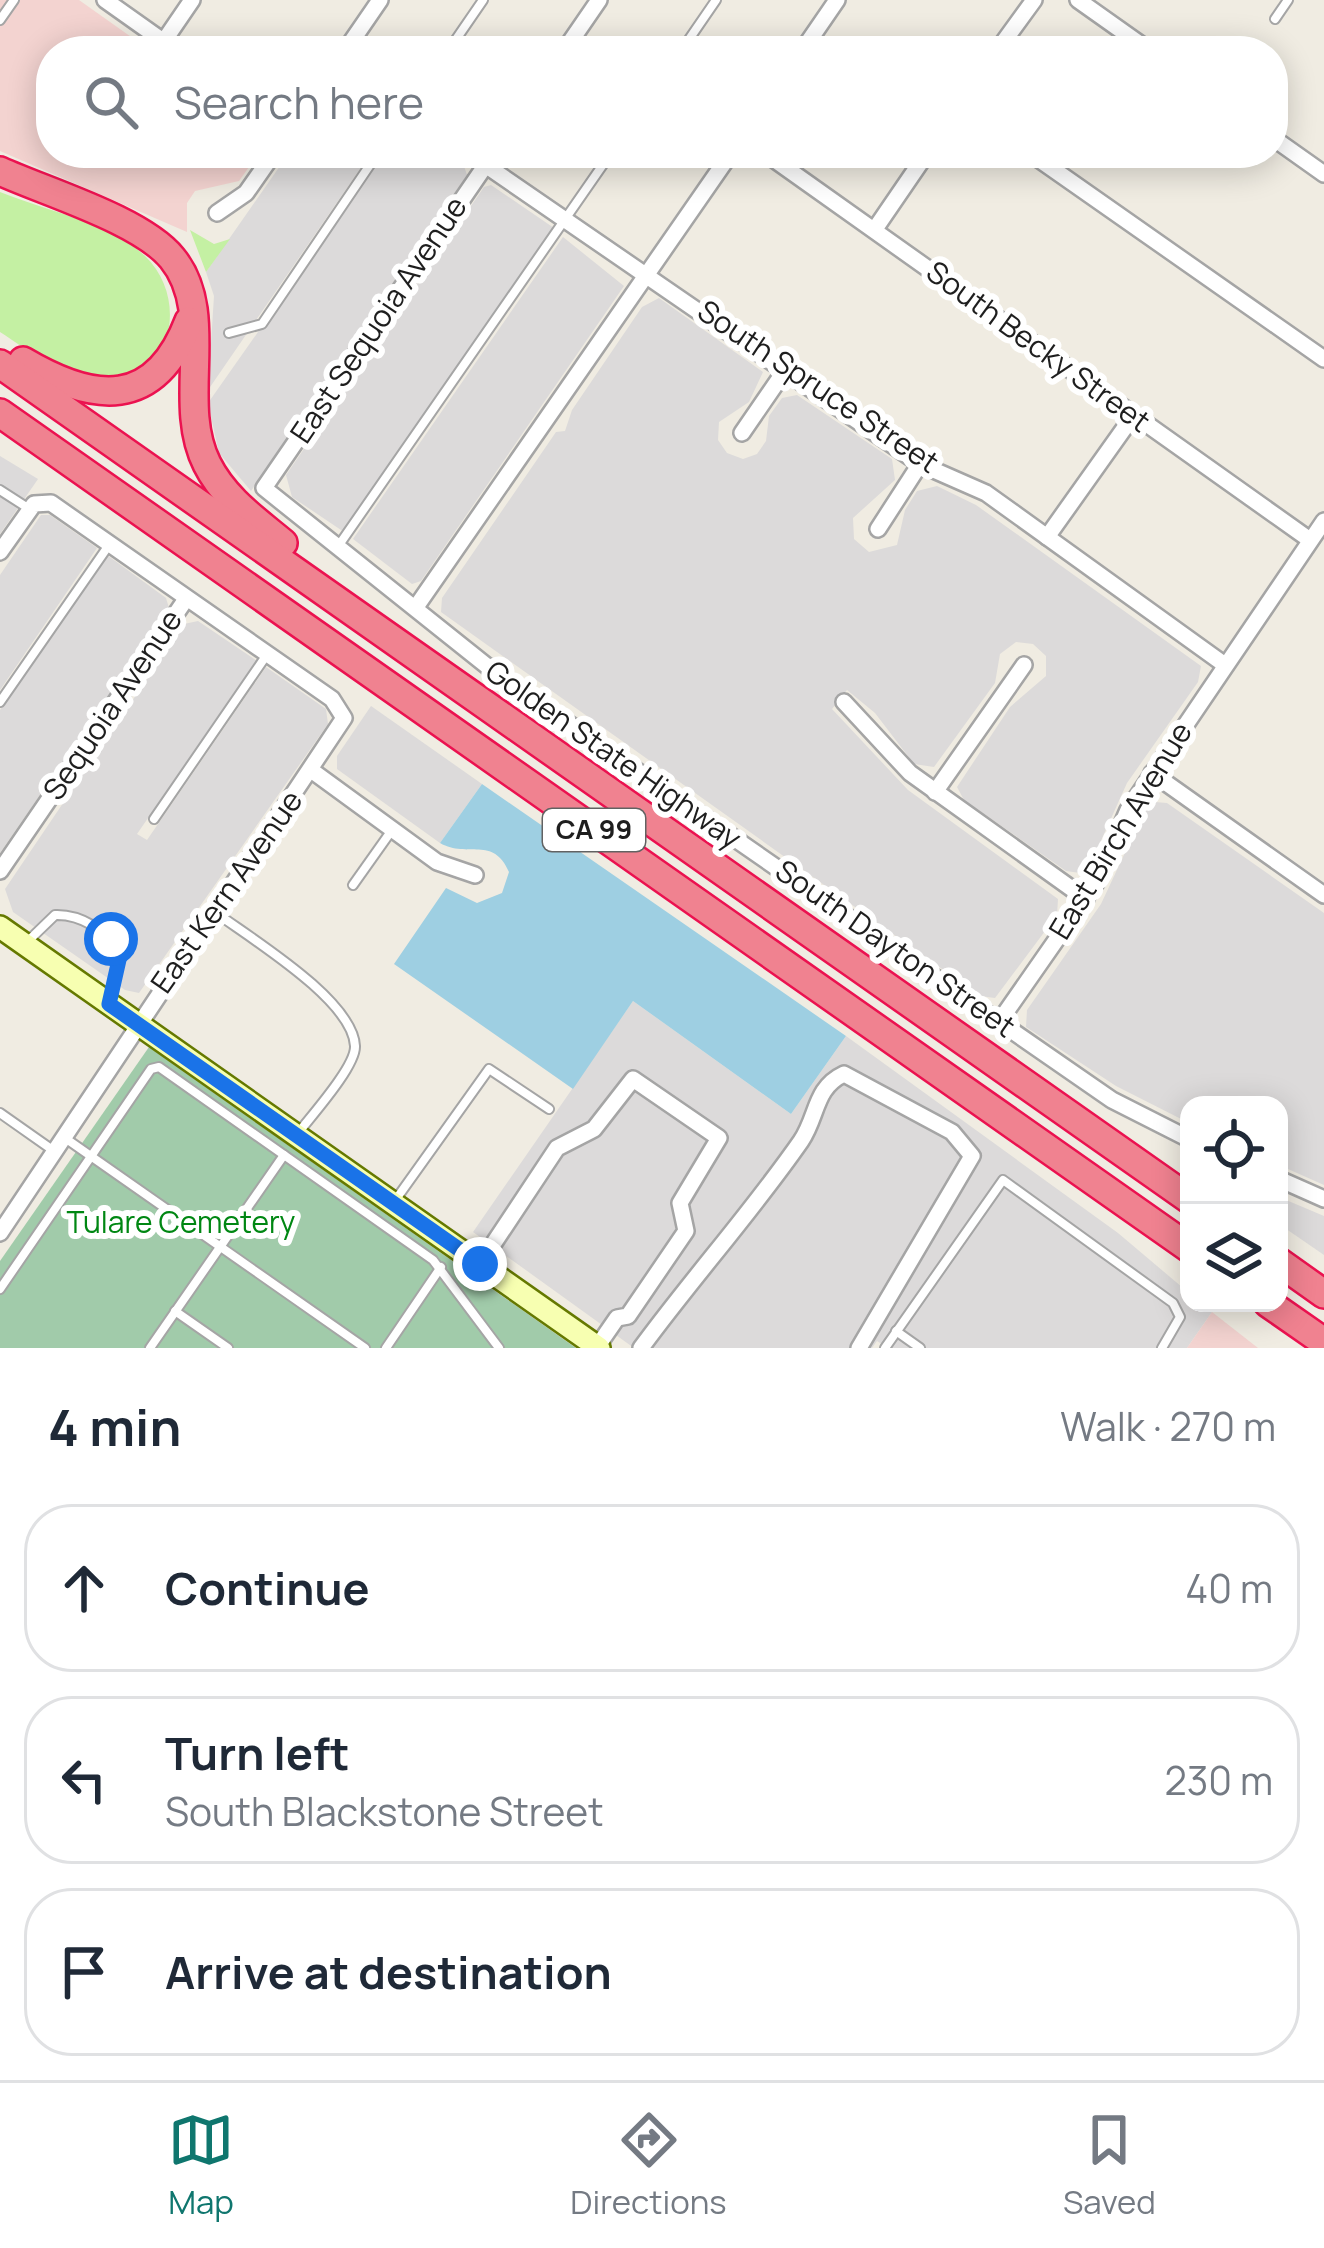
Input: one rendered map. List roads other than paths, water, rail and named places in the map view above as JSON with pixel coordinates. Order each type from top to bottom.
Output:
[{"type":"highway","points":[[0,171],[162,248],[187,283],[194,422],[208,466],[227,496],[318,572],[360,617]]},
{"type":"highway","points":[[0,347],[68,386],[111,392],[140,384],[165,365],[191,317]]},
{"type":"highway","name":"Golden State Highway","points":[[0,364],[1180,1193]]},
{"type":"highway","name":"CA 99","points":[[0,413],[1180,1242]]},
{"type":"highway","points":[[1288,1268],[1324,1294]]},
{"type":"highway","points":[[1281,1312],[1324,1342]]},
{"type":"main road","points":[[0,926],[598,1347]]},
{"type":"street","points":[[105,0],[156,36]]},
{"type":"street","points":[[175,36],[192,0]]},
{"type":"street","points":[[355,36],[380,0]]},
{"type":"street","points":[[574,36],[599,0]]},
{"type":"street","points":[[812,36],[837,0]]},
{"type":"street","points":[[1009,36],[1034,0]]},
{"type":"street","points":[[1078,0],[1129,36]]},
{"type":"street","points":[[1288,149],[1324,174]]},
{"type":"street","points":[[217,213],[246,193],[264,168]]},
{"type":"street","name":"East Sequoia Avenue","points":[[264,488],[484,168]]},
{"type":"street","name":"South Spruce Street","points":[[501,168],[564,221],[920,464],[986,493],[1225,665]]},
{"type":"street","points":[[416,607],[720,168]]},
{"type":"street","name":"South Becky Street","points":[[787,168],[1310,541]]},
{"type":"street","points":[[875,229],[917,168]]},
{"type":"street","points":[[1051,168],[1324,359]]},
{"type":"street","points":[[742,433],[786,369]]},
{"type":"street","points":[[1047,537],[1133,416]]},
{"type":"street","points":[[878,529],[920,464]]},
{"type":"street","name":"South Dayton Street","points":[[264,488],[497,674],[1112,1100],[1180,1134]]},
{"type":"street","name":"East Kern Avenue","points":[[0,1233],[342,723],[342,710],[51,503],[39,502],[29,509]]},
{"type":"street","points":[[0,552],[29,509]]},
{"type":"street","name":"East Birch Avenue","points":[[999,1022],[1086,899],[1108,861],[1128,810],[1152,773],[1324,521]]},
{"type":"street","name":"Sequoia Avenue","points":[[0,871],[186,599]]},
{"type":"street","points":[[935,792],[1024,665]]},
{"type":"street","points":[[844,703],[892,757],[935,792],[1086,899]]},
{"type":"street","points":[[311,770],[437,862],[475,875]]},
{"type":"street","points":[[1152,773],[1324,895]]},
{"type":"street","points":[[641,1348],[703,1262],[751,1214],[807,1133],[820,1093],[844,1074],[952,1132],[973,1156],[859,1348]]},
{"type":"street","points":[[480,1264],[557,1148],[594,1129],[633,1079],[719,1138],[680,1203],[686,1232],[628,1316],[617,1318],[598,1347]]},
{"type":"street","points":[[1288,1183],[1324,1198]]},
{"type":"lane","points":[[1,17],[14,0]]},
{"type":"lane","points":[[458,36],[483,0]]},
{"type":"lane","points":[[691,36],[716,0]]},
{"type":"lane","points":[[1275,19],[1288,0]]},
{"type":"lane","points":[[229,333],[262,324],[368,168]]},
{"type":"lane","points":[[339,545],[600,168]]},
{"type":"lane","points":[[0,490],[29,509]]},
{"type":"lane","points":[[0,702],[110,544]]},
{"type":"lane","points":[[154,819],[267,654]]},
{"type":"lane","points":[[353,885],[393,829]]},
{"type":"lane","points":[[213,910],[315,986],[349,1025],[356,1048],[350,1063],[297,1136]]},
{"type":"lane","points":[[25,944],[56,915],[70,914],[96,929],[121,951],[109,1004]]},
{"type":"lane","points":[[0,1288],[151,1069],[159,1067],[441,1267],[499,1348]]},
{"type":"lane","points":[[394,1203],[489,1069],[549,1108]]},
{"type":"lane","points":[[0,1112],[92,1157],[365,1348]]},
{"type":"lane","points":[[150,1348],[284,1155]]},
{"type":"lane","points":[[885,1348],[1003,1180],[1173,1303],[1180,1317],[1162,1348]]},
{"type":"lane","points":[[386,1348],[441,1267]]},
{"type":"lane","points":[[176,1311],[228,1348]]},
{"type":"lane","points":[[896,1331],[920,1348]]},
{"type":"water","points":[[482,784],[846,1036],[791,1114],[633,1001],[573,1089],[394,964],[446,888],[477,903],[502,893],[509,872],[495,854],[440,843]]},
{"type":"park label","name":"Tulare Cemetery","points":[[181,1223]]}]
